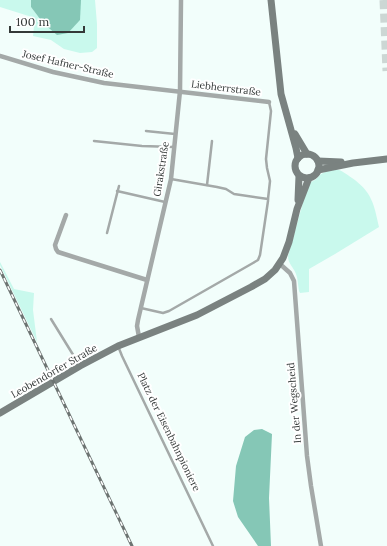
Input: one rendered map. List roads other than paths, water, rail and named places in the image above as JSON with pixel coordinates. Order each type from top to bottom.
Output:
[{"type":"main road","points":[[271,0],[283,103],[298,158]]},
{"type":"main road","points":[[289,122],[307,154]]},
{"type":"main road","points":[[307,154],[315,157],[319,164],[316,175],[309,178],[304,178],[297,173],[295,163],[302,155],[307,154]]},
{"type":"main road","points":[[318,170],[353,163],[387,159]]},
{"type":"main road","points":[[318,162],[353,163]]},
{"type":"main road","points":[[297,209],[300,176]]},
{"type":"main road","points":[[118,346],[182,322],[214,307],[258,283],[270,274],[280,264],[285,254],[297,209],[309,178]]},
{"type":"main road","name":"Leobendorfer Straße","points":[[0,413],[80,366],[118,346]]},
{"type":"street","name":"Girakstraße","points":[[139,337],[137,326],[140,308],[170,179],[176,134],[180,91],[181,0]]},
{"type":"street","name":"Josef Hafner-Straße","points":[[0,56],[53,72],[95,82],[180,91]]},
{"type":"street","name":"Liebherrstraße","points":[[180,91],[269,102]]},
{"type":"street","points":[[66,215],[55,245],[58,252],[147,280]]},
{"type":"street","name":"In der Wegscheid","points":[[280,264],[290,273],[294,281],[307,456],[321,546]]},
{"type":"lane","points":[[140,308],[163,313],[169,312],[258,260],[260,255],[270,181],[266,159],[271,111],[269,102]]},
{"type":"lane","points":[[146,131],[176,134]]},
{"type":"lane","points":[[94,141],[142,146],[174,147]]},
{"type":"lane","points":[[207,185],[212,141]]},
{"type":"lane","points":[[170,179],[226,189],[234,194],[268,199]]},
{"type":"lane","points":[[107,233],[119,186]]},
{"type":"lane","points":[[117,191],[165,202]]},
{"type":"lane","points":[[51,319],[80,366]]},
{"type":"lane","name":"Platz der Eisenbahnpioniere","points":[[118,346],[213,546]]},
{"type":"tunnel","points":[[384,0],[387,71]]},
{"type":"railway","points":[[0,270],[132,546]]}]
